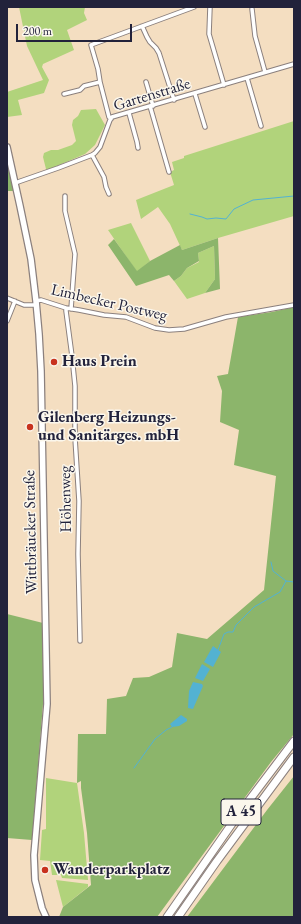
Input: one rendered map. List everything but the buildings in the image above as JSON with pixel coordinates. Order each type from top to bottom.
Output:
[{"type":"highway","name":"A 45","points":[[167,917],[238,815],[294,741]]},
{"type":"highway","name":"A 45","points":[[178,917],[217,861],[294,757]]},
{"type":"main road","name":"Wittbräucker Straße","points":[[7,147],[31,259],[41,371],[47,704],[34,860],[36,880],[42,908],[46,917]]},
{"type":"street","points":[[111,119],[109,117],[91,45],[194,7]]},
{"type":"street","points":[[210,7],[209,34],[224,85]]},
{"type":"street","points":[[252,9],[255,36],[265,72]]},
{"type":"street","points":[[142,26],[150,42],[159,53],[174,100]]},
{"type":"street","name":"Gartenstraße","points":[[92,155],[100,147],[111,119],[294,64]]},
{"type":"street","points":[[247,78],[261,126]]},
{"type":"street","points":[[64,94],[80,90],[84,86],[100,82]]},
{"type":"street","points":[[146,82],[169,172]]},
{"type":"street","points":[[195,94],[205,127]]},
{"type":"street","points":[[129,113],[138,148]]},
{"type":"street","points":[[15,183],[92,155],[104,177],[109,194]]},
{"type":"street","points":[[65,196],[65,212],[75,254],[71,309]]},
{"type":"street","name":"Limbecker Postweg","points":[[7,298],[24,305],[36,303],[41,300],[66,308],[104,315],[120,316],[155,328],[173,330],[184,329],[226,317],[294,305]]},
{"type":"street","points":[[7,321],[15,301]]},
{"type":"street","name":"Höhenweg","points":[[66,308],[75,381],[79,501],[78,554],[80,641]]},
{"type":"green space","points":[[19,7],[85,7],[84,13],[87,20],[67,30],[74,50],[43,64],[42,67],[49,80],[44,93],[18,100],[22,115],[7,117],[7,92],[43,80],[27,46]]},
{"type":"green space","points":[[96,109],[105,125],[95,145],[85,154],[50,169],[46,169],[43,157],[44,153],[72,145],[76,141],[72,125],[73,120],[78,116],[81,110]]},
{"type":"green space","points":[[294,121],[294,216],[182,250],[170,224],[158,207],[141,219],[136,200],[174,185],[170,172],[174,170],[172,162],[184,158],[184,156]]},
{"type":"green space","points":[[7,161],[14,191],[7,191]]},
{"type":"green space","points":[[131,223],[150,261],[137,272],[108,230]]},
{"type":"green space","points":[[218,238],[220,289],[205,293],[215,279],[214,246],[198,253],[199,261],[187,268],[181,276],[174,281],[169,275],[136,286],[108,245],[114,239],[137,271],[150,261],[180,245],[182,250]]},
{"type":"green space","points":[[214,246],[215,279],[205,293],[187,299],[174,281],[181,276],[187,268],[199,262],[198,253]]},
{"type":"green space","points":[[294,307],[294,734],[271,762],[157,917],[59,917],[63,907],[91,885],[81,781],[77,783],[78,734],[106,734],[107,699],[126,696],[133,678],[149,677],[172,667],[177,633],[207,639],[264,590],[276,476],[234,465],[239,430],[220,422],[222,391],[217,376],[228,374],[238,317]]},
{"type":"green space","points":[[7,614],[43,623],[43,704],[32,840],[7,838]]},
{"type":"green space","points":[[294,776],[294,917],[187,917],[267,810]]},
{"type":"green space","points":[[46,778],[77,783],[84,833],[88,880],[62,878],[61,875],[52,875],[50,861],[40,860],[42,830],[46,829]]},
{"type":"green space","points":[[56,880],[88,884],[88,887],[63,907]]},
{"type":"water","points":[[213,646],[221,652],[213,667],[204,662]]},
{"type":"water","points":[[202,664],[210,669],[203,681],[195,678]]},
{"type":"water","points":[[193,682],[202,684],[203,686],[193,709],[188,708],[189,691]]},
{"type":"water","points":[[181,715],[187,719],[187,721],[179,726],[172,727],[170,724]]},
{"type":"waterway","points":[[190,214],[207,219],[226,219],[234,209],[253,200],[294,196]]},
{"type":"waterway","points":[[271,562],[273,571],[286,581]]},
{"type":"waterway","points":[[218,650],[224,634],[233,632],[236,625],[254,607],[280,592],[286,581],[294,582]]},
{"type":"waterway","points":[[134,768],[155,739],[172,727]]},
{"type":"place","name":"Haus Prein","points":[[54,362]]},
{"type":"place","name":"Gilenberg Heizungs- und Sanitärges. mbH","points":[[30,427]]},
{"type":"place","name":"Wanderparkplatz","points":[[45,870]]}]
